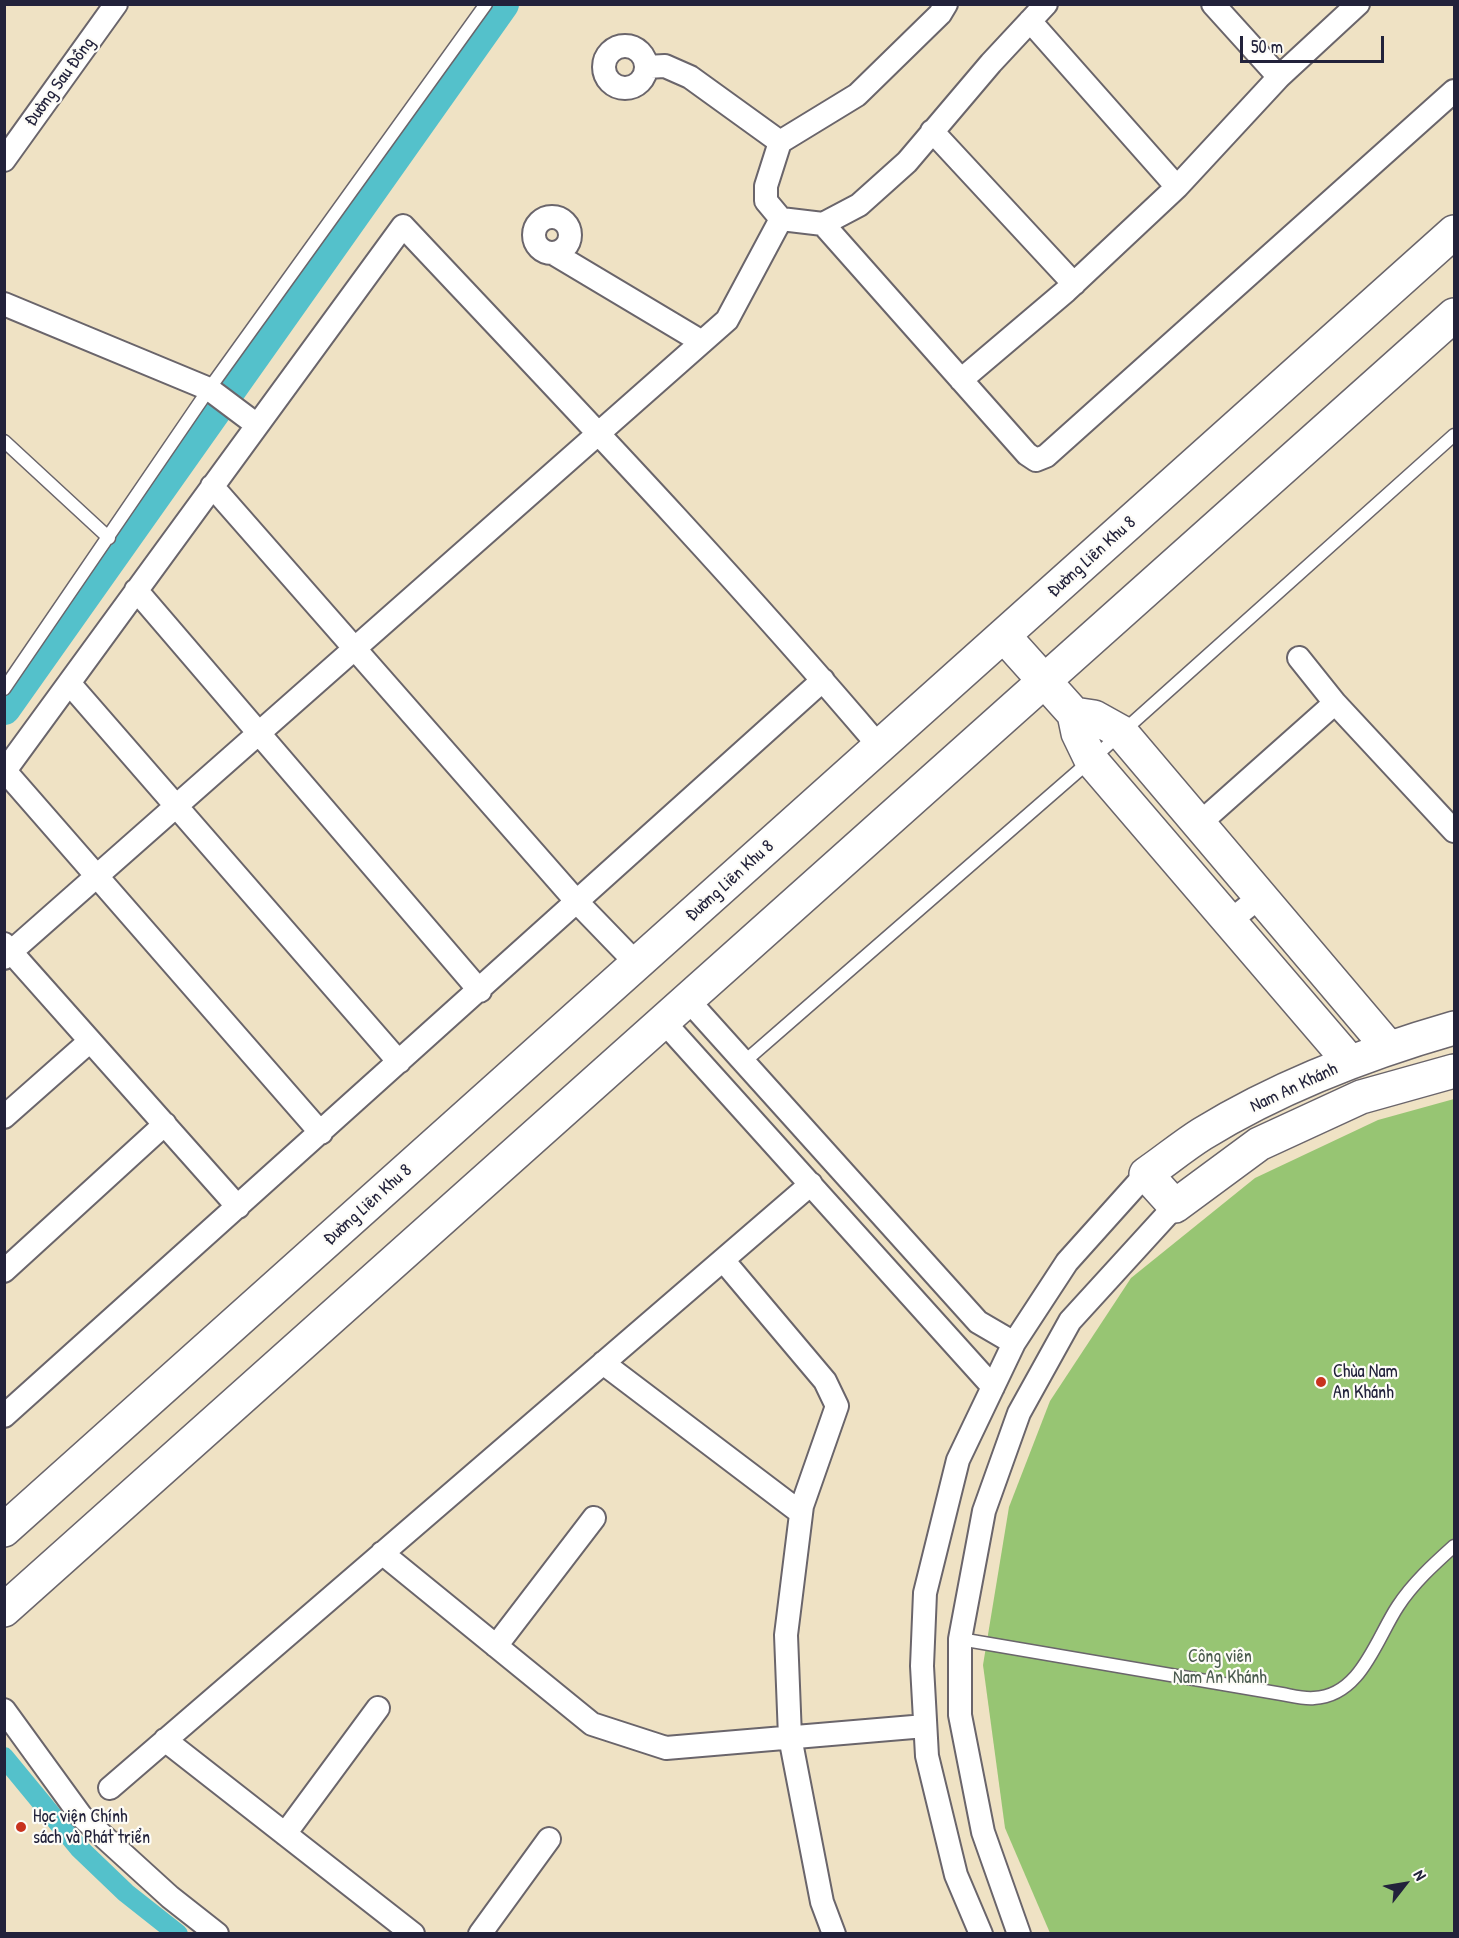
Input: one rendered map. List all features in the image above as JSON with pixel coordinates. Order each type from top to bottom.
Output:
[{"type":"street","name":"Đường Sau Đồng","points":[[4,160],[116,4]]},
{"type":"street","points":[[938,8],[857,95],[780,142],[766,186],[766,201],[781,219],[823,224],[860,206],[907,162],[932,131],[1047,4]]},
{"type":"street","points":[[1213,4],[1278,77]]},
{"type":"street","points":[[961,380],[1074,284],[1177,187],[1278,77],[1358,4]]},
{"type":"street","points":[[1030,21],[1177,187]]},
{"type":"street","points":[[646,67],[666,66],[690,77],[780,142]]},
{"type":"street","points":[[823,224],[1027,454],[1036,460],[1047,456],[1455,91]]},
{"type":"street","points":[[932,131],[1074,284]]},
{"type":"street","points":[[238,1207],[7,951],[98,876],[727,320],[781,219]]},
{"type":"street","points":[[321,1133],[5,771],[404,226],[823,680],[879,746]]},
{"type":"street","name":"Đường Liên Khu 8","points":[[4,1530],[1455,232]]},
{"type":"street","points":[[553,254],[702,342]]},
{"type":"street","points":[[4,304],[209,389],[257,424]]},
{"type":"street","points":[[4,1610],[1455,315]]},
{"type":"street","points":[[212,486],[578,903],[638,965]]},
{"type":"street","points":[[136,590],[480,990]]},
{"type":"street","points":[[1004,636],[1074,714],[1078,733],[1091,760],[1350,1062]]},
{"type":"street","points":[[1299,658],[1335,703],[1455,831]]},
{"type":"street","points":[[4,1416],[578,903],[823,680]]},
{"type":"street","points":[[69,683],[399,1062]]},
{"type":"street","points":[[1200,823],[1335,703]]},
{"type":"street","points":[[1074,714],[1094,717],[1121,732],[1388,1047]]},
{"type":"street","points":[[1230,921],[1261,896]]},
{"type":"street","points":[[688,1000],[978,1322],[1014,1343]]},
{"type":"street","points":[[1322,1029],[1352,1005]]},
{"type":"street","points":[[664,1022],[993,1388]]},
{"type":"street","name":"Nam An Khánh","points":[[1146,1174],[1202,1135],[1276,1095],[1388,1047],[1455,1028]]},
{"type":"street","points":[[4,1117],[90,1041]]},
{"type":"street","name":"Nam An Khánh","points":[[1176,1206],[1259,1144],[1360,1097],[1455,1071]]},
{"type":"street","points":[[4,1271],[165,1124]]},
{"type":"street","points":[[981,1934],[956,1875],[927,1756],[922,1666],[925,1593],[958,1460],[1014,1343],[1067,1262],[1146,1174],[1176,1206],[1070,1321],[1019,1413],[984,1511],[960,1639],[960,1715],[983,1832],[1019,1934]]},
{"type":"street","points":[[110,1788],[811,1184]]},
{"type":"street","points":[[864,1243],[889,1223]]},
{"type":"street","points":[[723,1260],[825,1381],[837,1406],[801,1513],[786,1635],[790,1737],[822,1902],[834,1934]]},
{"type":"street","points":[[603,1363],[801,1513]]},
{"type":"street","points":[[496,1646],[594,1518]]},
{"type":"street","points":[[382,1553],[592,1724],[666,1748],[925,1726]]},
{"type":"street","points":[[285,1834],[378,1708]]},
{"type":"street","points":[[5,1711],[81,1816],[170,1897],[217,1934]]},
{"type":"street","points":[[165,1740],[413,1934]]},
{"type":"street","points":[[480,1934],[549,1839]]},
{"type":"lane","points":[[4,689],[209,389],[486,4]]},
{"type":"lane","points":[[744,1062],[1091,760],[1455,435]]},
{"type":"lane","points":[[4,441],[109,538]]},
{"type":"lane","points":[[960,1639],[1282,1694],[1313,1698],[1327,1696],[1350,1683],[1366,1664],[1398,1606],[1415,1583],[1455,1546]]},
{"type":"green space","name":"Công viên Nam An Khánh","points":[[1454,1099],[1454,1933],[1050,1933],[1005,1828],[983,1665],[1009,1507],[1050,1401],[1131,1278],[1255,1178],[1378,1120]]},
{"type":"waterway","points":[[4,708],[502,4]]},
{"type":"waterway","points":[[4,1757],[79,1848],[126,1893],[178,1934]]},
{"type":"place","name":"Chùa Nam An Khánh","points":[[1321,1382]]},
{"type":"place","name":"Học viện Chính sách và Phát triển","points":[[21,1827]]}]
